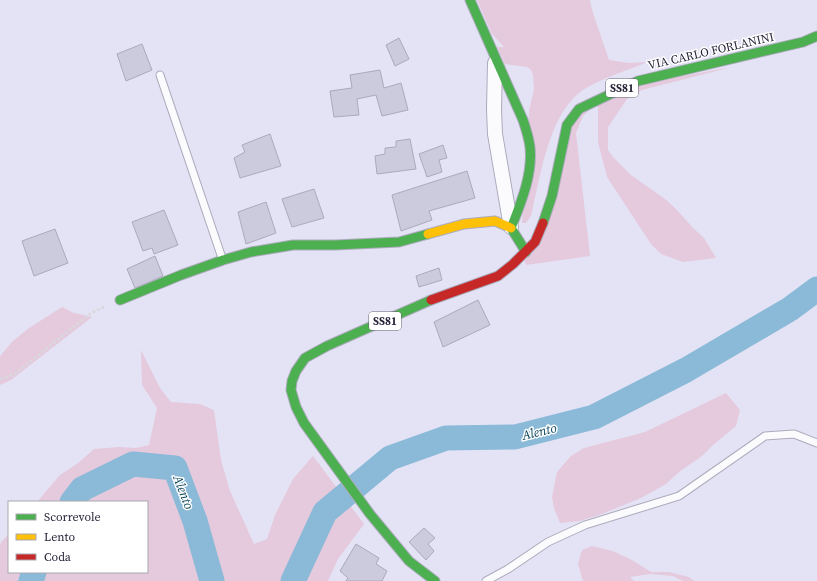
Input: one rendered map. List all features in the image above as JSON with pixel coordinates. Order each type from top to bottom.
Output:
[{"type":"main road","points":[[470,0],[496,56],[523,120],[528,137],[530,156],[521,202],[511,228]]},
{"type":"main road","name":"VIA CARLO FORLANINI","points":[[526,252],[535,242],[552,196],[567,125],[579,110],[596,100],[638,81],[803,42],[817,36]]},
{"type":"main road","points":[[120,300],[181,275],[251,252],[293,245],[399,242],[464,224],[495,222],[511,228],[526,252]]},
{"type":"main road","name":"SS81","points":[[435,581],[409,561],[370,514],[304,423],[296,407],[291,390],[292,381],[296,371],[305,358],[327,346],[440,297],[498,276],[526,252]]},
{"type":"street","points":[[496,56],[494,110],[496,134],[511,228]]},
{"type":"lane","points":[[160,75],[223,260]]},
{"type":"lane","points":[[486,581],[508,569],[548,542],[585,525],[678,496],[765,436],[794,434],[817,443]]},
{"type":"path","points":[[0,379],[15,374],[91,313],[120,300]]},
{"type":"shaded area","points":[[477,0],[590,0],[609,60],[629,63],[648,62],[586,88],[568,104],[560,117],[547,150],[531,216],[526,223],[522,223],[529,111],[534,89],[533,75],[531,70],[527,67],[505,64],[497,47],[504,47],[492,34]]},
{"type":"shaded area","points":[[732,67],[642,90],[627,99],[608,127],[608,150],[613,157],[631,175],[665,199],[676,209],[704,238],[716,258],[683,262],[661,254],[651,244],[607,177],[598,142],[598,102],[643,85],[666,79]]},
{"type":"shaded area","points":[[598,102],[583,116],[576,133],[590,256],[526,265],[524,258],[535,245],[543,232],[549,214],[561,161],[574,121],[583,110]]},
{"type":"shaded area","points":[[62,307],[74,313],[92,317],[11,380],[0,385],[0,356],[13,341],[29,328]]},
{"type":"shaded area","points":[[141,350],[160,388],[171,402],[200,404],[214,410],[221,460],[230,491],[254,544],[267,539],[275,515],[293,479],[313,456],[364,524],[338,559],[328,581],[0,581],[0,546],[1,542],[8,535],[8,573],[148,573],[148,501],[38,501],[60,475],[78,463],[94,449],[119,447],[136,448],[149,445],[157,408],[142,385]]},
{"type":"shaded area","points":[[726,393],[740,410],[736,426],[702,456],[679,472],[666,484],[641,498],[602,514],[580,521],[560,523],[554,508],[552,497],[557,472],[571,456],[584,448],[645,432]]},
{"type":"shaded area","points":[[592,546],[613,551],[632,560],[651,572],[669,572],[689,577],[694,581],[683,581],[673,576],[650,574],[630,577],[634,581],[583,581],[578,564],[582,550]]},
{"type":"building","points":[[399,38],[409,59],[395,66],[386,45]]},
{"type":"building","points":[[142,44],[152,70],[126,81],[117,54]]},
{"type":"building","points":[[380,70],[384,88],[401,83],[408,110],[382,116],[376,95],[357,99],[359,115],[334,117],[330,91],[352,88],[350,75]]},
{"type":"building","points":[[270,134],[281,166],[240,178],[234,158],[245,152],[242,145]]},
{"type":"building","points":[[410,139],[416,169],[377,174],[375,156],[385,154],[385,148],[396,147],[396,141]]},
{"type":"building","points":[[443,145],[447,158],[439,160],[442,172],[427,177],[419,154]]},
{"type":"building","points":[[467,171],[475,198],[429,211],[432,220],[401,231],[392,195]]},
{"type":"building","points":[[314,189],[324,218],[292,227],[282,199]]},
{"type":"building","points":[[266,202],[276,233],[246,244],[238,212]]},
{"type":"building","points":[[164,210],[178,245],[154,254],[152,248],[143,251],[132,222]]},
{"type":"building","points":[[55,229],[68,263],[34,276],[22,241]]},
{"type":"building","points":[[155,256],[163,276],[135,288],[127,269]]},
{"type":"building","points":[[439,268],[442,280],[419,287],[416,276]]},
{"type":"building","points":[[478,300],[490,325],[443,347],[434,322]]},
{"type":"building","points":[[424,528],[435,538],[428,544],[434,551],[426,560],[409,542]]},
{"type":"building","points":[[356,544],[379,558],[376,564],[387,571],[382,581],[346,581],[348,578],[340,571]]},
{"type":"waterway","name":"Alento","points":[[293,581],[325,512],[390,458],[446,438],[515,437],[594,417],[686,370],[790,309],[817,289]]},
{"type":"waterway","name":"Alento","points":[[73,501],[82,489],[133,464],[175,468],[195,521],[212,581]]},
{"type":"waterway","name":"Alento","points":[[31,581],[34,573]]},
{"type":"traffic: fast","points":[[470,0],[523,120],[529,140],[530,168],[528,178],[511,228],[526,252]]},
{"type":"traffic: fast","points":[[543,223],[552,196],[567,125],[579,109],[638,81],[803,42],[817,36]]},
{"type":"traffic: fast","points":[[120,300],[181,275],[251,252],[293,245],[399,242],[428,234]]},
{"type":"traffic: fast","points":[[431,300],[327,346],[305,358],[296,371],[292,381],[291,390],[296,407],[304,423],[370,514],[409,561],[435,581]]},
{"type":"traffic: slow","points":[[428,234],[464,224],[495,221],[511,228]]},
{"type":"traffic: jam","points":[[431,300],[498,276],[513,264],[535,242],[543,223]]}]
